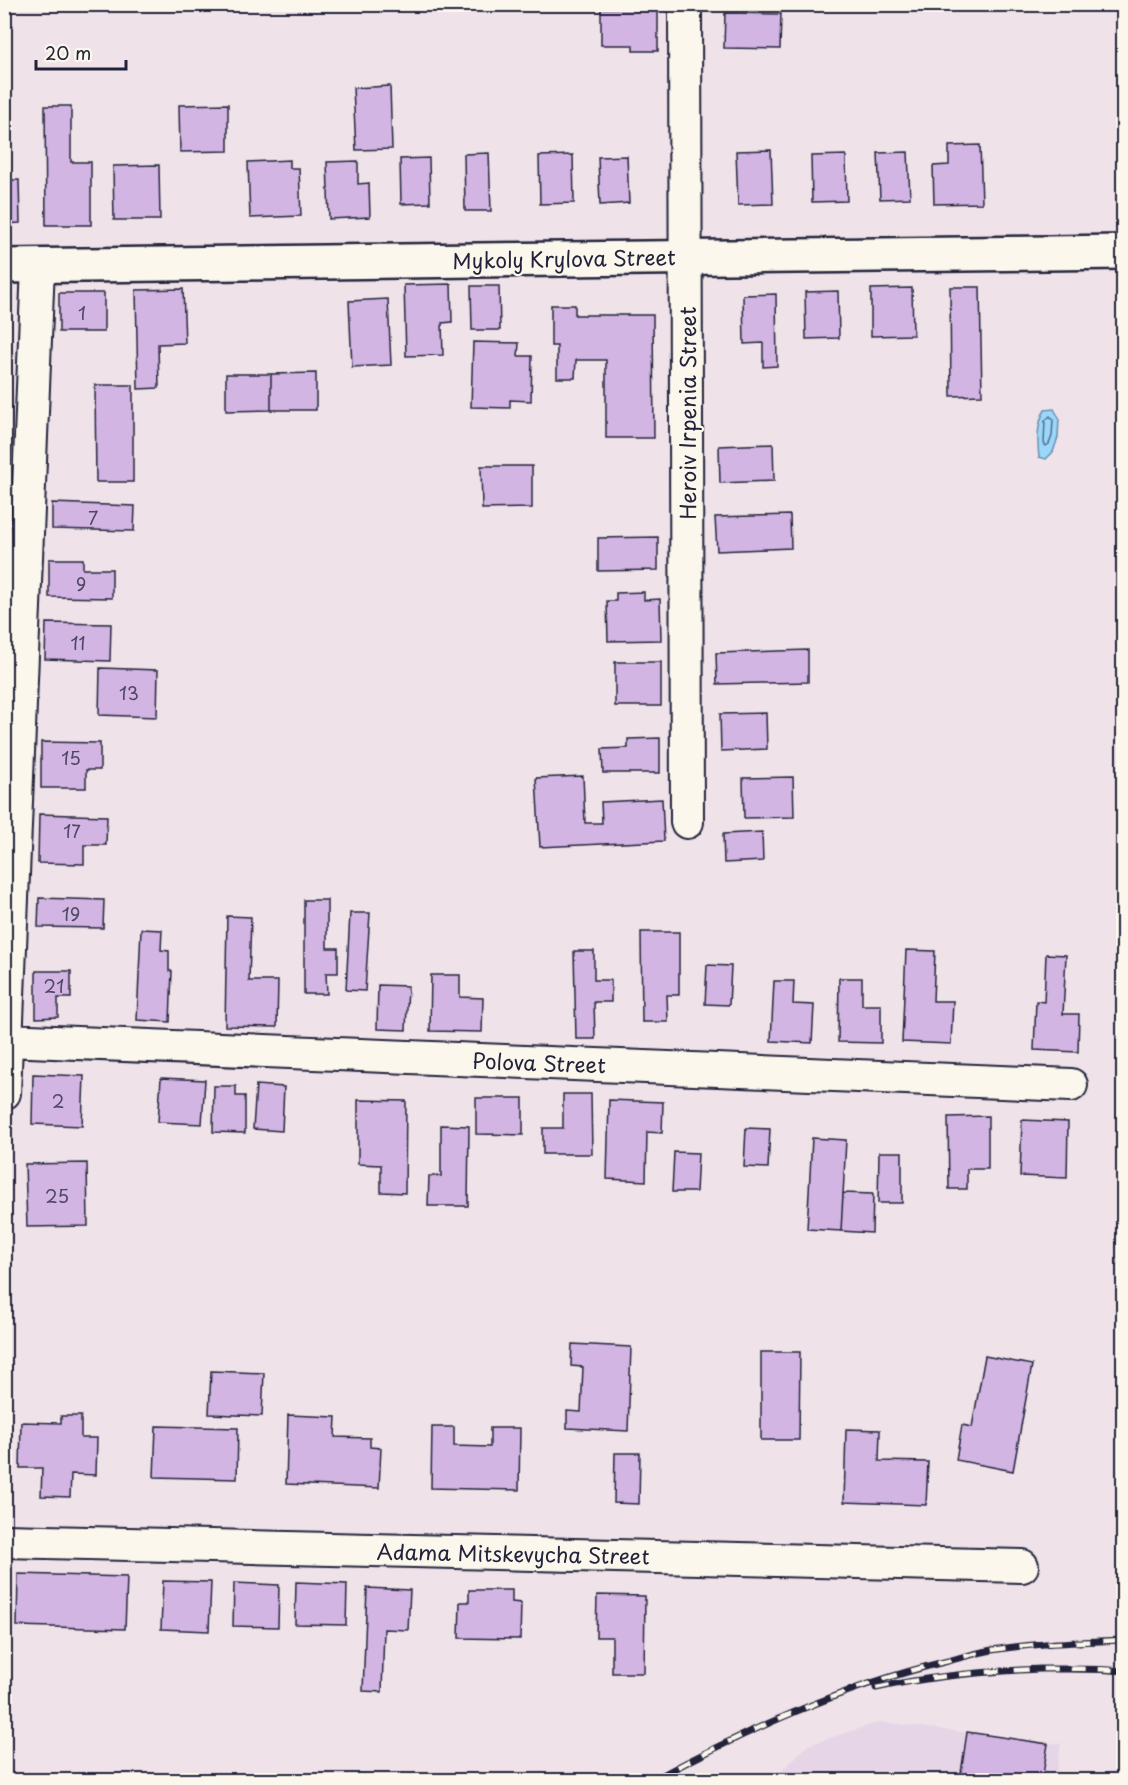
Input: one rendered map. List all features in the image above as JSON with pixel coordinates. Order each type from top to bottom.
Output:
[{"type":"street","name":"Heroiv Irpenia Street","points":[[685,4],[687,822]]},
{"type":"street","name":"Mykoly Krylova Street","points":[[4,266],[1124,252]]},
{"type":"street","points":[[4,1093],[38,266]]},
{"type":"street","name":"Polova Street","points":[[6,1040],[1071,1085]]},
{"type":"street","name":"Adama Mitskevycha Street","points":[[4,1541],[1022,1566]]},
{"type":"shaded area","points":[[880,1722],[1061,1744],[1055,1780],[772,1780],[808,1745]]},
{"type":"water","points":[[1054,409],[1059,418],[1058,437],[1053,452],[1046,459],[1039,457],[1039,426],[1045,410]]},
{"type":"building","points":[[658,7],[658,51],[633,51],[633,45],[601,45],[601,8]]},
{"type":"building","points":[[725,13],[781,14],[780,49],[724,48]]},
{"type":"building","points":[[390,86],[392,149],[356,150],[353,88]]},
{"type":"building","points":[[228,104],[228,151],[180,152],[179,105]]},
{"type":"building","points":[[45,106],[71,106],[71,162],[91,162],[91,225],[46,225]]},
{"type":"building","points":[[980,145],[982,203],[934,204],[933,166],[949,165],[949,146]]},
{"type":"building","points":[[771,150],[773,204],[738,205],[736,151]]},
{"type":"building","points":[[908,152],[910,198],[880,199],[878,153]]},
{"type":"building","points":[[489,153],[491,211],[465,211],[464,154]]},
{"type":"building","points":[[573,155],[574,203],[540,204],[539,156]]},
{"type":"building","points":[[846,155],[847,201],[812,202],[811,156]]},
{"type":"building","points":[[627,156],[629,203],[600,205],[598,157]]},
{"type":"building","points":[[429,158],[430,203],[401,204],[400,159]]},
{"type":"building","points":[[290,160],[290,168],[299,168],[301,216],[250,218],[248,162]]},
{"type":"building","points":[[358,161],[358,184],[369,183],[370,217],[329,219],[327,162]]},
{"type":"building","points":[[159,165],[160,220],[114,220],[113,166]]},
{"type":"building","points":[[4,180],[19,180],[20,223],[4,224]]},
{"type":"building","points":[[451,284],[452,322],[442,323],[443,355],[406,356],[404,285]]},
{"type":"building","points":[[471,286],[499,286],[500,330],[472,330]]},
{"type":"building","points":[[4,287],[6,287],[4,385]]},
{"type":"building","points":[[950,287],[980,287],[982,395],[951,396]]},
{"type":"building","points":[[912,288],[913,335],[871,336],[871,289]]},
{"type":"building","points":[[183,289],[185,343],[158,344],[159,388],[138,389],[136,290]]},
{"type":"building","points":[[838,291],[839,338],[806,339],[805,292]]},
{"type":"building","points":[[59,293],[104,293],[104,332],[59,332]]},
{"type":"building","points":[[776,294],[777,366],[763,367],[763,343],[744,344],[743,295]]},
{"type":"building","points":[[388,299],[391,365],[352,367],[349,301]]},
{"type":"building","points":[[551,305],[575,305],[575,315],[653,315],[654,438],[606,438],[606,360],[576,360],[575,378],[557,378],[557,346],[551,346]]},
{"type":"building","points":[[473,342],[519,343],[518,356],[532,356],[531,401],[510,400],[510,408],[471,407]]},
{"type":"building","points":[[316,373],[316,410],[271,410],[271,374]]},
{"type":"building","points":[[226,374],[271,374],[271,410],[226,411]]},
{"type":"building","points":[[95,385],[133,385],[133,482],[96,482]]},
{"type":"building","points":[[773,444],[774,481],[720,483],[719,446]]},
{"type":"building","points":[[481,466],[532,466],[532,508],[482,509]]},
{"type":"building","points":[[52,503],[135,506],[134,531],[52,529]]},
{"type":"building","points":[[790,515],[791,548],[717,551],[715,517]]},
{"type":"building","points":[[658,537],[658,570],[598,571],[598,538]]},
{"type":"building","points":[[49,559],[83,559],[83,569],[112,569],[112,598],[49,597]]},
{"type":"building","points":[[644,592],[644,600],[660,599],[661,640],[608,641],[607,601],[616,601],[616,593]]},
{"type":"building","points":[[46,623],[111,624],[110,661],[45,659]]},
{"type":"building","points":[[808,650],[808,682],[717,684],[716,653]]},
{"type":"building","points":[[615,662],[661,662],[661,706],[615,706]]},
{"type":"building","points":[[100,668],[158,670],[157,717],[99,715]]},
{"type":"building","points":[[766,713],[767,749],[721,751],[720,714]]},
{"type":"building","points":[[660,738],[660,773],[603,773],[602,749],[628,748],[628,739]]},
{"type":"building","points":[[41,742],[100,743],[100,770],[86,770],[86,788],[41,788]]},
{"type":"building","points":[[583,776],[585,823],[602,823],[601,802],[662,799],[664,841],[540,847],[536,778]]},
{"type":"building","points":[[793,777],[794,817],[744,818],[743,778]]},
{"type":"building","points":[[39,814],[107,816],[106,845],[84,845],[84,864],[38,863]]},
{"type":"building","points":[[762,832],[763,861],[724,863],[723,834]]},
{"type":"building","points":[[39,898],[104,900],[103,928],[38,927]]},
{"type":"building","points":[[304,900],[327,900],[327,948],[338,948],[338,973],[326,973],[327,994],[304,994]]},
{"type":"building","points":[[350,913],[370,913],[365,991],[346,990]]},
{"type":"building","points":[[227,916],[251,917],[249,981],[278,981],[277,1027],[225,1026]]},
{"type":"building","points":[[141,929],[162,930],[161,950],[169,951],[169,971],[172,971],[170,1022],[137,1020]]},
{"type":"building","points":[[641,932],[679,932],[679,995],[667,995],[668,1022],[642,1022]]},
{"type":"building","points":[[906,950],[935,951],[933,1001],[953,1001],[951,1044],[902,1042]]},
{"type":"building","points":[[574,951],[594,951],[594,980],[611,980],[611,1002],[594,1002],[595,1039],[576,1039]]},
{"type":"building","points":[[1046,954],[1066,955],[1063,1014],[1079,1014],[1078,1052],[1034,1050],[1036,1001],[1044,1002]]},
{"type":"building","points":[[707,965],[731,966],[729,1005],[705,1004]]},
{"type":"building","points":[[36,971],[71,971],[71,998],[58,998],[58,1017],[36,1018]]},
{"type":"building","points":[[431,975],[460,975],[460,997],[483,998],[482,1032],[430,1031]]},
{"type":"building","points":[[839,978],[862,978],[862,1005],[881,1005],[881,1043],[838,1042]]},
{"type":"building","points":[[774,981],[794,981],[793,1004],[814,1005],[812,1043],[771,1041]]},
{"type":"building","points":[[378,985],[408,986],[406,1030],[377,1029]]},
{"type":"building","points":[[33,1074],[84,1076],[82,1126],[32,1124]]},
{"type":"building","points":[[161,1078],[205,1080],[202,1124],[158,1122]]},
{"type":"building","points":[[256,1085],[284,1087],[282,1131],[253,1129]]},
{"type":"building","points":[[214,1086],[236,1086],[236,1096],[245,1096],[245,1133],[213,1132]]},
{"type":"building","points":[[563,1094],[591,1094],[592,1154],[543,1154],[543,1128],[563,1128]]},
{"type":"building","points":[[476,1098],[523,1098],[523,1135],[476,1134]]},
{"type":"building","points":[[358,1100],[406,1101],[405,1193],[381,1192],[381,1165],[358,1164]]},
{"type":"building","points":[[609,1100],[663,1102],[662,1133],[647,1132],[646,1181],[607,1179]]},
{"type":"building","points":[[988,1116],[988,1169],[967,1169],[967,1189],[949,1189],[948,1117]]},
{"type":"building","points":[[1022,1120],[1068,1122],[1067,1178],[1020,1176]]},
{"type":"building","points":[[441,1125],[469,1126],[468,1206],[428,1206],[429,1176],[441,1176]]},
{"type":"building","points":[[746,1128],[770,1129],[768,1168],[744,1167]]},
{"type":"building","points":[[812,1138],[846,1140],[841,1231],[807,1229]]},
{"type":"building","points":[[674,1152],[698,1153],[696,1192],[672,1192]]},
{"type":"building","points":[[879,1152],[902,1152],[902,1203],[878,1203]]},
{"type":"building","points":[[87,1163],[88,1226],[27,1227],[25,1164]]},
{"type":"building","points":[[843,1193],[873,1194],[872,1233],[841,1231]]},
{"type":"building","points":[[572,1344],[631,1347],[628,1431],[567,1428],[567,1411],[581,1412],[583,1367],[571,1366]]},
{"type":"building","points":[[761,1352],[800,1352],[799,1440],[761,1440]]},
{"type":"building","points":[[985,1356],[1032,1365],[1013,1471],[956,1460],[962,1425],[972,1427]]},
{"type":"building","points":[[211,1371],[264,1373],[262,1416],[209,1414]]},
{"type":"building","points":[[288,1415],[336,1417],[335,1437],[370,1438],[370,1447],[381,1448],[379,1488],[286,1484]]},
{"type":"building","points":[[61,1416],[81,1416],[81,1438],[97,1438],[96,1475],[71,1474],[70,1497],[41,1496],[42,1468],[20,1468],[21,1422],[61,1423]]},
{"type":"building","points":[[156,1426],[238,1428],[237,1479],[154,1477]]},
{"type":"building","points":[[432,1427],[454,1427],[454,1446],[490,1447],[490,1428],[520,1428],[519,1490],[431,1488]]},
{"type":"building","points":[[846,1429],[880,1430],[879,1461],[928,1462],[926,1505],[844,1502]]},
{"type":"building","points":[[615,1453],[640,1453],[639,1504],[614,1503]]},
{"type":"building","points":[[18,1574],[127,1577],[125,1629],[17,1626]]},
{"type":"building","points":[[163,1581],[211,1582],[209,1631],[161,1629]]},
{"type":"building","points":[[296,1582],[347,1584],[346,1625],[295,1624]]},
{"type":"building","points":[[234,1583],[279,1585],[278,1627],[233,1626]]},
{"type":"building","points":[[367,1588],[410,1590],[408,1630],[384,1629],[382,1692],[363,1691]]},
{"type":"building","points":[[469,1590],[512,1590],[512,1602],[521,1603],[520,1639],[459,1638],[460,1602],[469,1602]]},
{"type":"building","points":[[597,1595],[645,1596],[644,1673],[612,1673],[612,1637],[596,1637]]},
{"type":"building","points":[[967,1732],[1048,1744],[1042,1780],[960,1780]]},
{"type":"railway","points":[[653,1780],[797,1711],[909,1671],[992,1650],[1041,1644],[1124,1640]]},
{"type":"railway","points":[[876,1688],[937,1677],[999,1671],[1041,1669],[1124,1671]]}]
